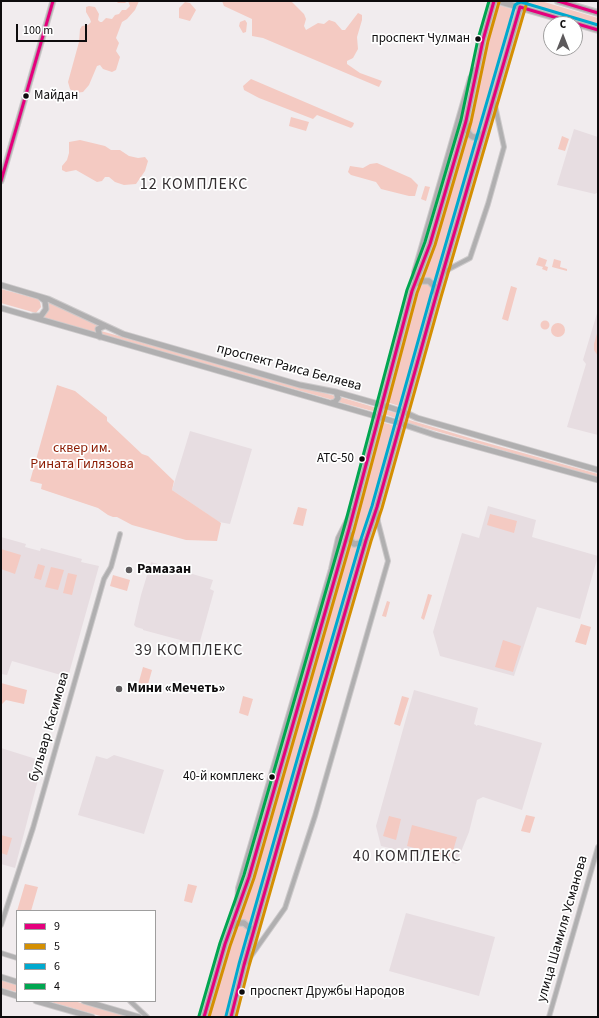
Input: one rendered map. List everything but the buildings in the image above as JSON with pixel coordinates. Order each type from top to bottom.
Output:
[{"type":"main road","points":[[204,1017],[236,912],[249,877],[349,529],[415,284],[430,244],[466,121],[477,65],[494,1]]},
{"type":"main road","points":[[498,1],[521,4],[598,30]]},
{"type":"main road","points":[[558,1],[598,13]]},
{"type":"main road","points":[[231,1017],[252,937],[521,4]]},
{"type":"main road","points":[[466,121],[470,135],[474,137],[483,133]]},
{"type":"main road","points":[[415,284],[421,281],[429,281],[435,287],[436,296]]},
{"type":"main road","points":[[349,529],[349,537],[354,544],[362,543],[366,540]]},
{"type":"main road","points":[[231,928],[235,924],[244,923],[251,929],[252,937]]},
{"type":"street","points":[[1,182],[53,1]]},
{"type":"street","points":[[415,284],[414,272],[470,78],[477,65]]},
{"type":"street","points":[[443,274],[470,258],[488,204],[504,147],[494,101]]},
{"type":"street","name":"проспект Раиса Беляева","points":[[1,285],[48,299],[123,334],[300,384],[382,405],[417,418],[598,470]]},
{"type":"street","points":[[30,316],[41,316],[46,309],[45,302],[37,295]]},
{"type":"street","name":"проспект Раиса Беляева","points":[[1,308],[379,417],[435,435],[598,480]]},
{"type":"street","points":[[100,337],[98,330],[105,326]]},
{"type":"street","points":[[331,404],[337,401],[338,396],[336,392]]},
{"type":"street","points":[[236,912],[238,888],[338,538],[354,506]]},
{"type":"street","points":[[244,965],[285,908],[321,794],[388,561],[378,522],[377,507]]},
{"type":"street","name":"бульвар Касимова","points":[[1,925],[33,828],[104,580],[110,567],[120,534]]},
{"type":"street","name":"улица Шамиля Усманова","points":[[549,1017],[598,847]]},
{"type":"street","points":[[1,953],[16,958]]},
{"type":"street","points":[[1,977],[16,982]]},
{"type":"street","points":[[1,991],[16,996]]},
{"type":"street","points":[[40,1002],[92,1017]]},
{"type":"street","points":[[87,1002],[139,1017]]},
{"type":"street","points":[[131,1002],[147,1017]]},
{"type":"shaded area","points":[[574,129],[598,137],[598,192],[595,194],[557,185]]},
{"type":"shaded area","points":[[598,310],[598,435],[567,427],[586,364],[583,360]]},
{"type":"shaded area","points":[[190,431],[252,449],[230,524],[219,522],[172,490]]},
{"type":"shaded area","points":[[488,506],[536,520],[532,537],[598,556],[580,619],[537,607],[514,676],[440,656],[433,632],[462,533],[479,538]]},
{"type":"shaded area","points":[[1,537],[26,544],[25,547],[40,551],[41,548],[82,559],[81,562],[99,566],[68,677],[12,661],[7,675],[1,674]]},
{"type":"shaded area","points":[[151,562],[213,580],[210,589],[214,591],[199,645],[143,630],[134,625]]},
{"type":"shaded area","points":[[414,690],[478,708],[474,724],[476,726],[478,725],[542,743],[522,810],[483,797],[477,800],[469,832],[456,864],[381,846],[376,826]]},
{"type":"shaded area","points":[[1,748],[36,759],[38,763],[36,769],[40,772],[15,868],[1,864]]},
{"type":"shaded area","points":[[114,755],[164,770],[144,834],[78,815],[96,756],[107,759]]},
{"type":"shaded area","points":[[406,913],[495,937],[479,996],[389,971]]},
{"type":"green space","points":[[116,1],[128,1],[125,3],[118,3]]},
{"type":"green space","points":[[128,1],[139,1],[135,10],[122,22],[116,38],[119,43],[116,51],[120,57],[116,70],[112,72],[103,69],[100,65],[97,66],[89,85],[83,92],[74,93],[70,89],[68,82],[79,42],[80,29],[82,26],[88,25],[91,22],[86,12],[86,7],[95,7],[99,14],[98,20],[102,22],[106,18],[112,19],[122,10],[126,10],[130,6]]},
{"type":"green space","points":[[222,1],[291,1],[304,14],[306,19],[304,26],[306,30],[318,23],[324,24],[329,20],[335,22],[342,30],[345,30],[358,13],[362,15],[357,37],[358,49],[353,58],[347,61],[347,64],[360,73],[382,81],[379,87],[263,38],[252,36],[252,19],[224,6]]},
{"type":"green space","points":[[526,1],[541,1],[598,18],[598,28],[583,23],[583,16],[560,16],[525,5]]},
{"type":"green space","points":[[185,2],[190,3],[196,10],[190,21],[179,18],[179,8]]},
{"type":"green space","points":[[498,5],[515,10],[482,129],[480,132],[474,134],[469,126],[484,55]]},
{"type":"green space","points":[[245,20],[247,23],[246,32],[243,33],[239,26],[240,22]]},
{"type":"green space","points":[[251,79],[354,123],[353,126],[351,128],[317,115],[313,119],[259,98],[244,90],[243,86]]},
{"type":"green space","points":[[291,117],[309,122],[306,131],[289,126]]},
{"type":"green space","points":[[465,134],[470,139],[479,139],[437,284],[433,279],[425,277],[421,278],[439,224]]},
{"type":"green space","points":[[562,136],[569,139],[565,151],[558,149]]},
{"type":"green space","points":[[80,140],[105,146],[111,150],[120,150],[129,156],[138,158],[145,157],[148,161],[145,171],[136,184],[124,185],[115,182],[109,177],[105,177],[102,181],[97,182],[76,170],[66,172],[62,170],[62,166],[67,160],[69,153],[69,142]]},
{"type":"green space","points":[[377,163],[411,178],[418,185],[415,196],[409,196],[381,189],[376,182],[351,175],[348,172],[350,166],[363,168],[370,164]]},
{"type":"green space","points":[[425,186],[430,187],[426,201],[421,199]]},
{"type":"green space","points":[[539,257],[547,260],[545,266],[548,267],[547,271],[542,269],[543,267],[536,265]]},
{"type":"green space","points":[[554,259],[561,261],[560,267],[567,269],[567,271],[552,267]]},
{"type":"green space","points":[[421,284],[429,285],[431,287],[432,294],[417,342],[414,361],[402,407],[387,402],[410,310],[417,290]]},
{"type":"green space","points":[[511,286],[517,288],[508,321],[502,319]]},
{"type":"green space","points":[[1,289],[38,299],[41,307],[36,313],[1,303]]},
{"type":"green space","points":[[47,301],[99,326],[96,329],[96,333],[42,317],[48,309]]},
{"type":"green space","points":[[543,321],[547,321],[549,325],[547,329],[543,329],[541,327],[541,323]]},
{"type":"green space","points":[[558,323],[563,325],[565,330],[563,335],[558,337],[553,335],[551,330],[553,325]]},
{"type":"green space","points":[[598,330],[598,356],[594,350],[594,344]]},
{"type":"green space","points":[[101,331],[335,396],[336,399],[333,400],[101,335]]},
{"type":"green space","name":"сквер им. Рината Гилязова","points":[[57,385],[75,391],[107,417],[107,421],[142,454],[148,456],[174,481],[172,490],[221,523],[217,541],[186,540],[132,525],[117,517],[108,515],[98,508],[41,489],[42,484],[30,481]]},
{"type":"green space","points":[[340,397],[377,408],[376,412],[339,402]]},
{"type":"green space","points":[[385,410],[400,414],[398,419],[384,414]]},
{"type":"green space","points":[[406,419],[598,474],[598,478],[405,422]]},
{"type":"green space","points":[[381,422],[396,426],[364,538],[357,542],[352,538],[352,535]]},
{"type":"green space","points":[[298,507],[307,509],[303,526],[293,524]]},
{"type":"green space","points":[[490,514],[517,521],[514,533],[487,525]]},
{"type":"green space","points":[[347,543],[352,547],[362,546],[253,927],[247,921],[237,920],[253,873]]},
{"type":"green space","points":[[1,549],[21,555],[15,574],[1,569]]},
{"type":"green space","points":[[38,564],[45,566],[41,580],[34,578]]},
{"type":"green space","points":[[51,567],[64,570],[58,590],[45,587]]},
{"type":"green space","points":[[68,573],[77,575],[72,595],[63,593]]},
{"type":"green space","points":[[113,575],[130,580],[127,591],[110,586]]},
{"type":"green space","points":[[428,594],[432,595],[424,620],[421,618]]},
{"type":"green space","points":[[387,601],[390,602],[386,617],[382,616]]},
{"type":"green space","points":[[581,624],[591,627],[586,645],[575,642]]},
{"type":"green space","points":[[503,640],[521,646],[513,672],[495,667]]},
{"type":"green space","points":[[143,667],[152,670],[147,688],[138,685]]},
{"type":"green space","points":[[1,683],[27,690],[24,704],[6,700],[1,705]]},
{"type":"green space","points":[[243,696],[253,699],[248,716],[239,713]]},
{"type":"green space","points":[[402,696],[409,698],[400,726],[394,724]]},
{"type":"green space","points":[[526,815],[535,817],[530,833],[521,831]]},
{"type":"green space","points":[[389,816],[401,819],[396,840],[383,836]]},
{"type":"green space","points":[[412,825],[457,837],[451,858],[407,846]]},
{"type":"green space","points":[[1,835],[12,838],[7,855],[1,853]]},
{"type":"green space","points":[[25,884],[38,887],[31,910],[17,910]]},
{"type":"green space","points":[[188,884],[197,886],[192,903],[184,901]]},
{"type":"green space","points":[[241,926],[246,928],[248,934],[227,1017],[208,1017],[233,930],[236,927]]},
{"type":"green space","points":[[1,980],[16,985],[16,992],[1,988]]},
{"type":"green space","points":[[51,1002],[78,1002],[131,1017],[104,1017]]},
{"type":"transit line","name":"9","points":[[1,181],[53,1]]},
{"type":"transit line","name":"4","points":[[199,1016],[220,943],[244,875],[344,528],[407,290],[425,242],[461,120],[478,39],[489,1]]},
{"type":"transit line","name":"9","points":[[204,1017],[225,944],[249,877],[349,529],[412,291],[430,244],[466,121],[483,40],[494,1]]},
{"type":"transit line","name":"9","points":[[558,1],[598,13]]},
{"type":"transit line","name":"5","points":[[209,1017],[230,946],[254,878],[354,530],[417,293],[435,245],[471,122],[488,41],[499,2]]},
{"type":"transit line","name":"6","points":[[226,1016],[239,964],[297,760],[361,539],[372,506],[515,5],[521,2],[598,25]]},
{"type":"transit line","name":"5","points":[[236,1017],[307,762],[371,541],[382,508],[441,297],[527,2]]},
{"type":"transit line","name":"9","points":[[231,1017],[244,965],[302,761],[366,540],[377,507],[436,296],[520,7],[598,30]]},
{"type":"place","name":"проспект Чулман","points":[[478,39]]},
{"type":"place","name":"Майдан","points":[[26,96]]},
{"type":"place","name":"АТС-50","points":[[362,459]]},
{"type":"place","name":"Рамазан","points":[[129,570]]},
{"type":"place","name":"Мини «Мечеть»","points":[[119,689]]},
{"type":"place","name":"40-й комплекс","points":[[272,777]]},
{"type":"place","name":"проспект Дружбы Народов","points":[[242,992]]},
{"type":"district","name":"12 КОМПЛЕКС","points":[[194,185]]},
{"type":"district","name":"39 КОМПЛЕКС","points":[[189,651]]},
{"type":"district","name":"40 КОМПЛЕКС","points":[[407,857]]}]
